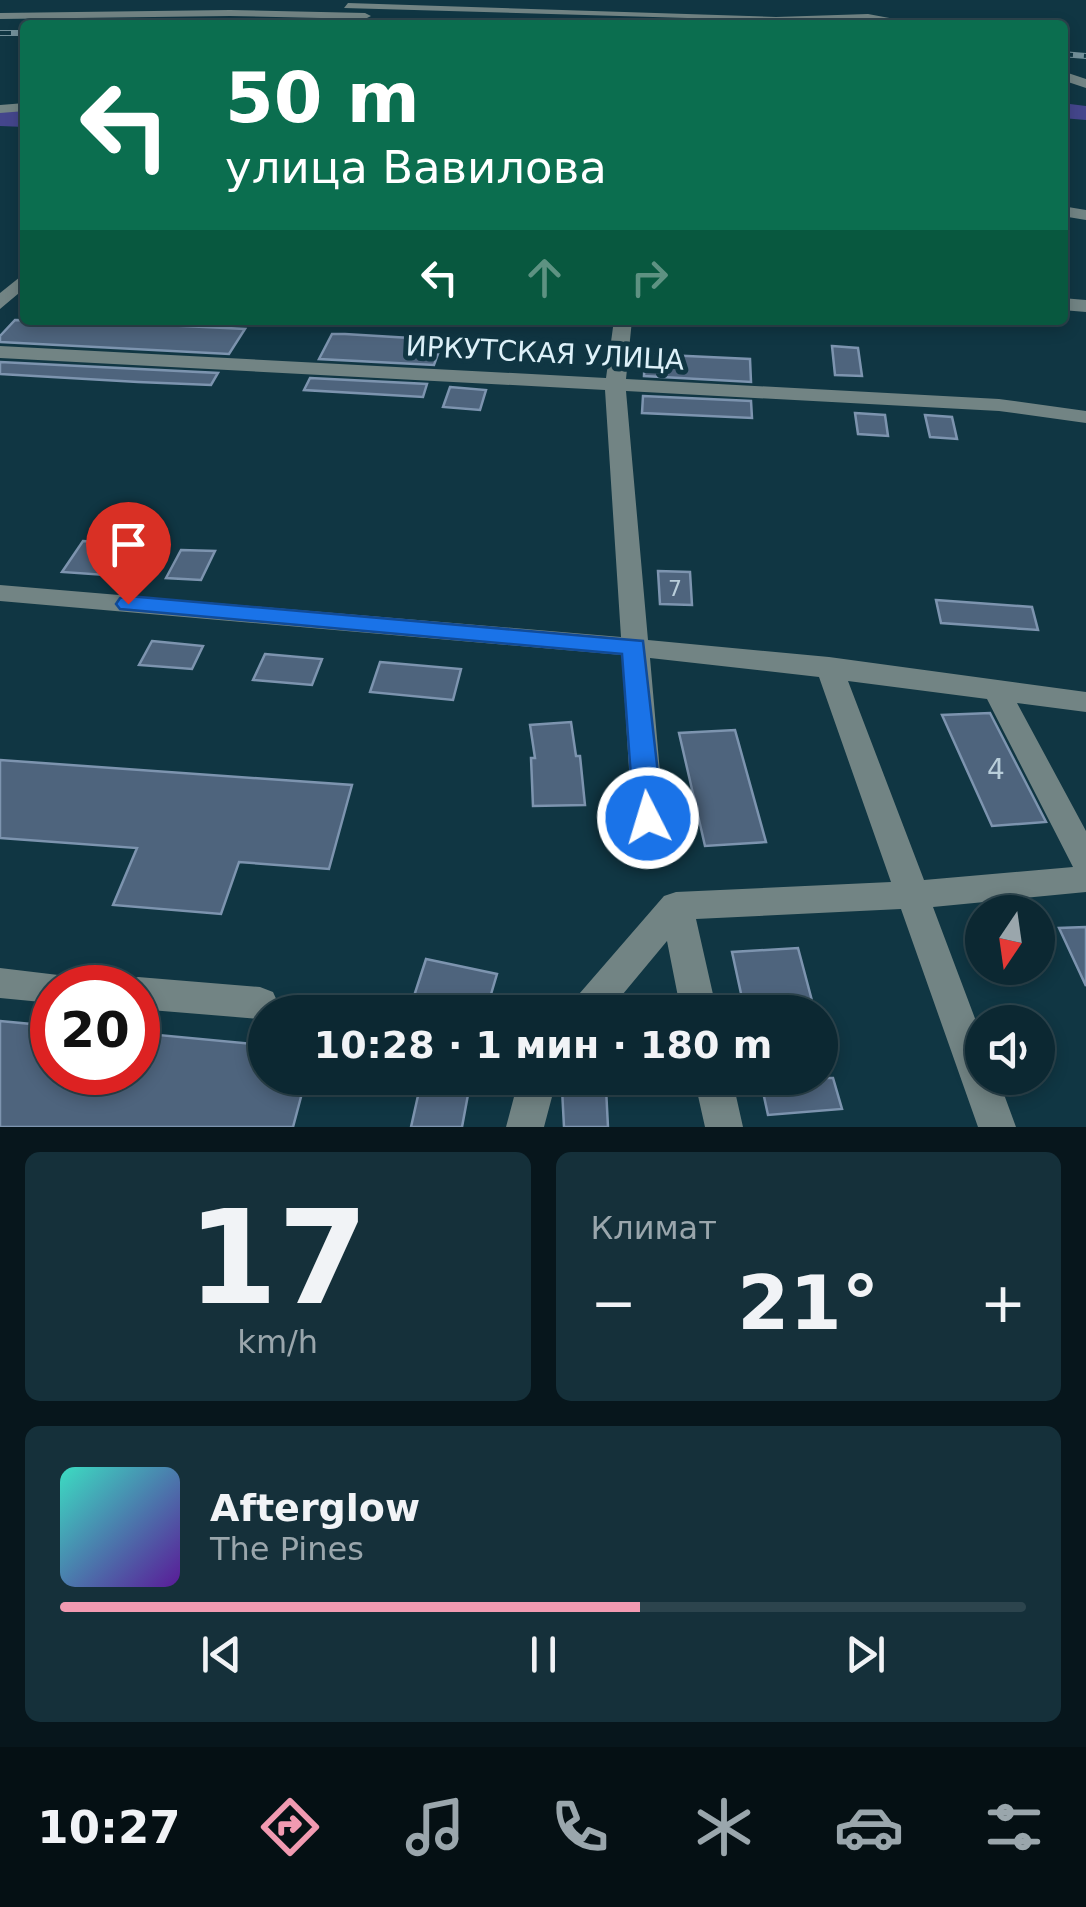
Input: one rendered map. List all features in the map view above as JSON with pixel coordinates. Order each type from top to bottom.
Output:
[{"type":"street","points":[[348,6],[776,20],[897,20]]},
{"type":"street","points":[[0,16],[314,14],[449,20]]},
{"type":"street","points":[[0,303],[20,283]]},
{"type":"street","points":[[622,325],[615,385],[648,818]]},
{"type":"street","name":"ИРКУТСКАЯ УЛИЦА","points":[[0,352],[998,405],[1086,417]]},
{"type":"street","points":[[0,593],[634,646],[829,666],[1086,702]]},
{"type":"street","points":[[829,666],[996,1127]]},
{"type":"street","points":[[996,689],[1086,861]]},
{"type":"street","points":[[600,995],[676,906],[912,895],[1086,879]]},
{"type":"street","points":[[676,906],[695,995]]},
{"type":"street","points":[[0,982],[30,985]]},
{"type":"street","points":[[160,996],[248,1002]]},
{"type":"street","points":[[526,1127],[534,1095]]},
{"type":"street","points":[[717,1095],[724,1127]]},
{"type":"building","points":[[15,320],[20,320],[20,325],[245,329],[229,354],[0,342],[0,336]]},
{"type":"building","points":[[332,334],[443,340],[434,365],[319,359]]},
{"type":"building","points":[[832,346],[858,348],[862,376],[835,375]]},
{"type":"building","points":[[645,354],[750,359],[751,382],[644,376]]},
{"type":"building","points":[[0,362],[218,373],[211,385],[138,382],[0,374]]},
{"type":"building","points":[[310,378],[427,384],[423,397],[304,390]]},
{"type":"building","points":[[450,387],[486,390],[480,410],[443,407]]},
{"type":"building","points":[[643,396],[751,401],[752,418],[642,413]]},
{"type":"building","points":[[855,413],[885,415],[888,436],[858,434]]},
{"type":"building","points":[[925,415],[952,417],[957,439],[930,437]]},
{"type":"building","points":[[83,541],[139,545],[120,576],[62,572]]},
{"type":"building","points":[[181,550],[215,551],[201,580],[166,578]]},
{"type":"building","points":[[658,571],[690,572],[692,605],[660,604]]},
{"type":"building","points":[[936,600],[1032,607],[1038,630],[941,623]]},
{"type":"building","points":[[152,641],[203,646],[192,669],[139,665]]},
{"type":"building","points":[[265,654],[322,659],[312,685],[253,680]]},
{"type":"building","points":[[380,662],[461,669],[453,700],[370,692]]},
{"type":"building","points":[[990,713],[1046,822],[992,826],[942,715]]},
{"type":"building","points":[[571,722],[576,756],[580,756],[585,805],[533,806],[531,758],[535,758],[530,725]]},
{"type":"building","points":[[735,730],[766,842],[705,846],[679,733]]},
{"type":"building","points":[[0,760],[352,785],[329,869],[239,862],[221,914],[113,905],[137,848],[0,838]]},
{"type":"building","points":[[1086,927],[1086,986],[1059,928]]},
{"type":"building","points":[[798,948],[810,995],[741,995],[732,952]]},
{"type":"building","points":[[426,959],[497,974],[491,995],[414,995]]},
{"type":"building","points":[[0,1021],[30,1024],[30,1095],[160,1095],[160,1035],[248,1043],[248,1095],[301,1095],[293,1127],[0,1127]]},
{"type":"building","points":[[418,1095],[468,1095],[462,1127],[411,1127]]},
{"type":"building","points":[[562,1095],[606,1095],[608,1127],[564,1127]]},
{"type":"building","points":[[764,1095],[838,1095],[842,1109],[768,1115]]},
{"type":"waterway","points":[[1068,111],[1086,113]]},
{"type":"waterway","points":[[0,118],[20,119]]},
{"type":"railway","points":[[0,33],[20,33]]},
{"type":"railway","points":[[1068,54],[1086,56]]},
{"type":"route","points":[[128,604],[634,646],[648,818]]}]
